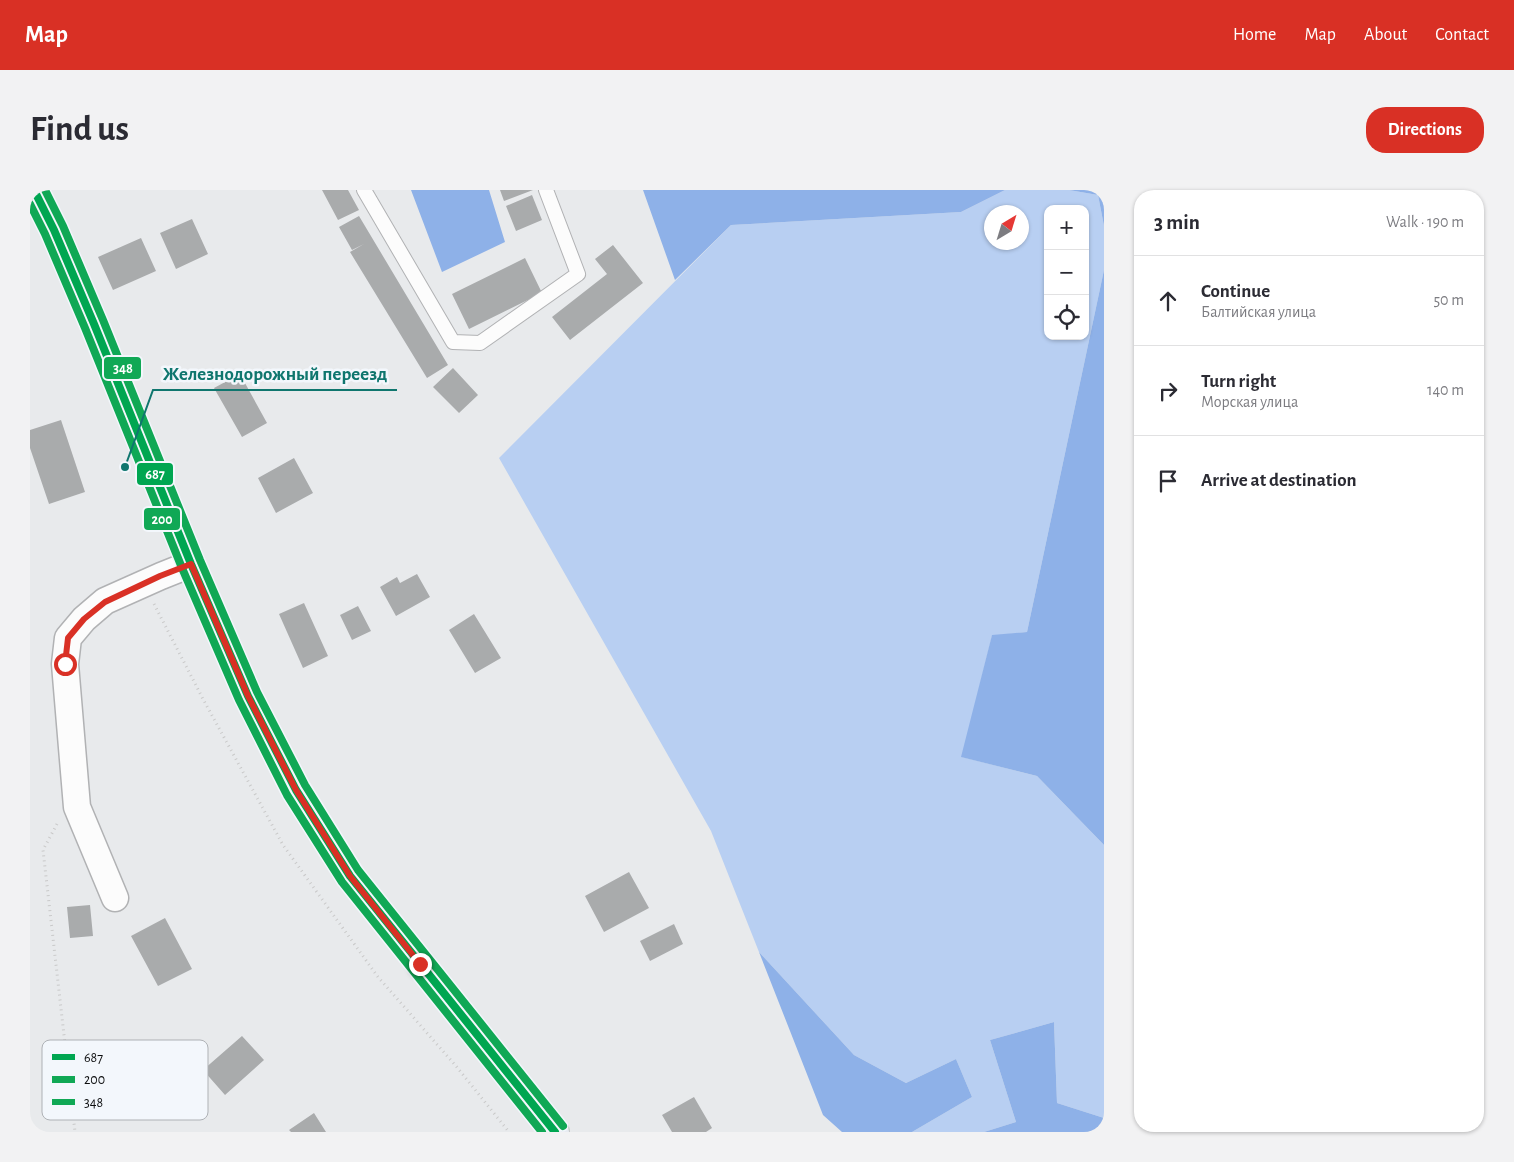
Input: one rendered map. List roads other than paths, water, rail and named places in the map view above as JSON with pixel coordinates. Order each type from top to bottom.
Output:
[{"type":"main road","points":[[34,190],[54,230],[98,334],[191,564],[248,696],[296,790],[350,876],[554,1132]]},
{"type":"street","points":[[114,898],[77,807],[65,664],[68,638],[84,619],[105,602],[160,576],[191,564]]},
{"type":"lane","points":[[364,190],[453,342],[480,342],[578,274],[546,190]]},
{"type":"place","name":"Железнодорожный переезд","points":[[125,467]]}]
